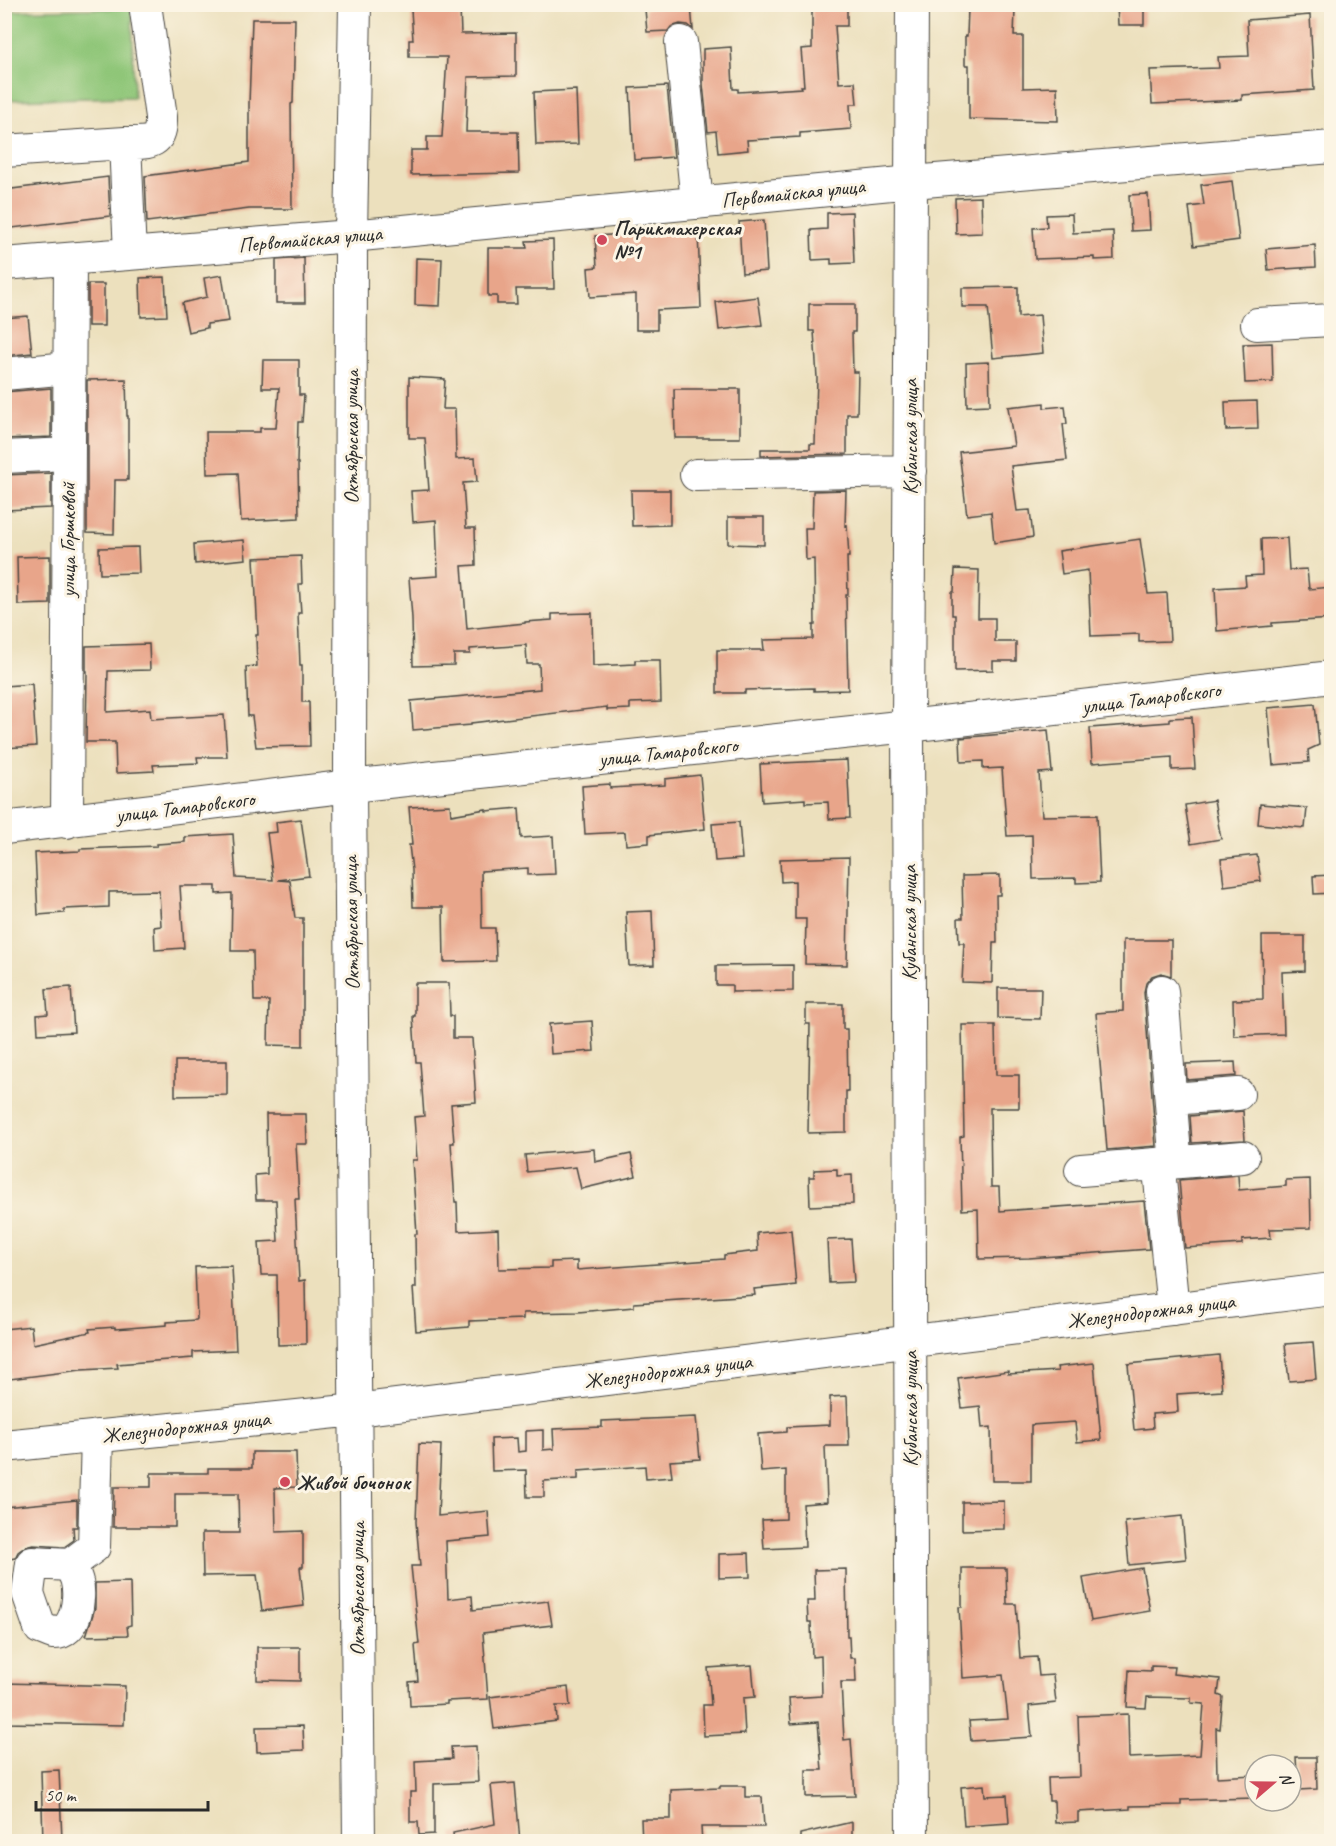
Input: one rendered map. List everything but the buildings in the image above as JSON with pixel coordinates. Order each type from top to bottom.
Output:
[{"type":"street","points":[[4,151],[151,142],[156,139],[161,129],[161,117],[144,4]]},
{"type":"street","name":"Октябрьская улица","points":[[355,4],[351,236],[350,786],[359,1842]]},
{"type":"street","name":"Кубанская улица","points":[[912,4],[908,726],[912,1842]]},
{"type":"street","points":[[681,42],[697,203]]},
{"type":"street","points":[[125,143],[130,254]]},
{"type":"street","name":"Первомайская улица","points":[[4,264],[351,236],[912,182],[1332,147]]},
{"type":"street","name":"улица Горшковой","points":[[67,822],[70,259]]},
{"type":"street","points":[[1257,324],[1332,320]]},
{"type":"street","points":[[4,374],[69,368]]},
{"type":"street","points":[[4,456],[69,454]]},
{"type":"street","points":[[696,476],[910,471]]},
{"type":"street","name":"улица Тамаровского","points":[[4,828],[350,786],[908,726],[1332,677]]},
{"type":"street","points":[[1162,991],[1175,1154],[1159,1170],[1173,1309]]},
{"type":"street","points":[[1171,1099],[1238,1094]]},
{"type":"street","points":[[1081,1170],[1243,1157]]},
{"type":"street","name":"Железнодорожная улица","points":[[4,1446],[356,1410],[1332,1289]]},
{"type":"street","points":[[70,1565],[94,1547],[97,1436]]},
{"type":"green space","points":[[132,8],[134,97],[5,100],[4,11]]},
{"type":"place","name":"Парикмахерская №1","points":[[602,240]]},
{"type":"place","name":"Живой бочонок","points":[[285,1482]]}]
